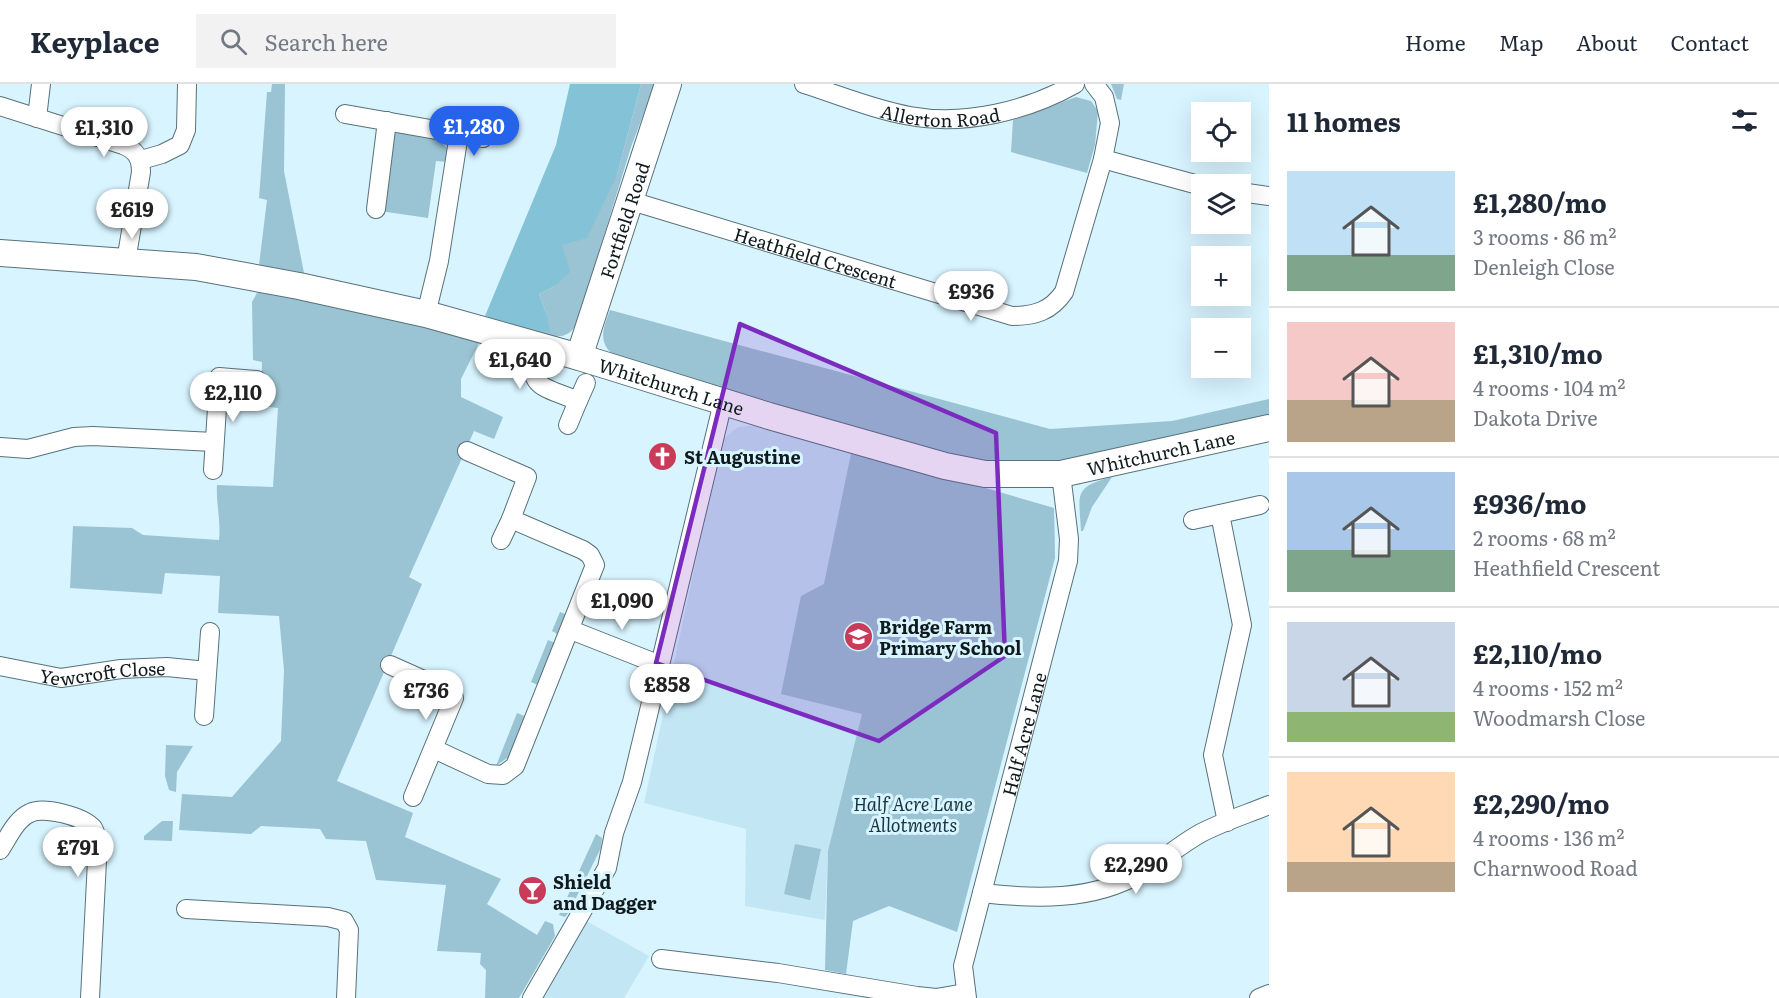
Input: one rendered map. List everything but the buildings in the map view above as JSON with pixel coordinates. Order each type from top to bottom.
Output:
[{"type":"street","points":[[37,118],[41,84]]},
{"type":"street","points":[[141,160],[162,154],[180,145],[186,130],[187,84]]},
{"type":"street","name":"Fortfield Road","points":[[579,357],[628,200],[668,84]]},
{"type":"street","name":"Allerton Road","points":[[804,84],[859,92],[909,116],[943,119],[1005,112],[1053,96],[1075,84]]},
{"type":"street","name":"Heathfield Crescent","points":[[628,200],[1012,316],[1030,316],[1055,305],[1064,292],[1103,159],[1110,123],[1104,97],[1094,84]]},
{"type":"street","points":[[0,106],[123,145],[130,148],[141,160],[126,261]]},
{"type":"street","points":[[345,114],[483,138]]},
{"type":"street","points":[[376,209],[387,121]]},
{"type":"street","points":[[426,314],[439,261],[459,134]]},
{"type":"street","points":[[1103,159],[1191,183]]},
{"type":"street","points":[[1251,194],[1269,196]]},
{"type":"street","name":"Whitchurch Lane","points":[[0,253],[196,267],[299,286],[426,314],[945,466],[985,474],[1061,474],[1269,428]]},
{"type":"street","points":[[535,345],[531,372],[534,379],[540,385],[578,401]]},
{"type":"street","points":[[213,470],[219,377],[257,380]]},
{"type":"street","points":[[568,425],[586,383]]},
{"type":"street","points":[[532,998],[607,868],[614,833],[632,782],[723,402]]},
{"type":"street","points":[[0,447],[28,449],[74,437],[93,436],[214,442]]},
{"type":"street","points":[[467,451],[526,477],[501,540]]},
{"type":"street","name":"Half Acre Lane","points":[[966,996],[963,966],[1068,561],[1068,531],[1061,474]]},
{"type":"street","points":[[1193,520],[1260,505]]},
{"type":"street","points":[[1220,514],[1242,625],[1213,755],[1227,822]]},
{"type":"street","points":[[434,750],[488,774],[503,775],[514,766],[571,630],[595,565],[590,555],[511,519]]},
{"type":"street","points":[[571,630],[660,665]]},
{"type":"street","points":[[204,716],[210,632]]},
{"type":"street","points":[[390,665],[446,690],[454,698],[413,796]]},
{"type":"street","name":"Yewcroft Close","points":[[0,666],[61,678],[121,669],[207,670]]},
{"type":"street","points":[[982,893],[1025,898],[1069,896],[1106,887],[1137,875],[1200,834],[1269,806]]},
{"type":"street","points":[[0,850],[20,820],[31,812],[44,811],[76,817],[93,828],[98,841],[90,998]]},
{"type":"street","points":[[186,909],[328,917],[344,921],[349,930],[346,998]]},
{"type":"street","points":[[662,959],[684,970],[936,998],[966,996]]},
{"type":"street","points":[[1259,998],[1269,994]]},
{"type":"highlighted area","points":[[740,324],[996,433],[1005,656],[879,741],[656,663]]},
{"type":"shaded area","points":[[570,84],[641,84],[617,175],[587,238],[562,245],[570,272],[555,286],[539,294],[547,315],[550,332],[531,331],[485,316],[556,145]]},
{"type":"shaded area","name":"Bridge Farm Primary School","points":[[755,425],[852,449],[1054,508],[1055,558],[828,851],[825,920],[745,906],[746,829],[644,803],[722,440],[738,427]]},
{"type":"shaded area","points":[[583,919],[649,956],[624,998],[540,998]]},
{"type":"green space","points":[[272,84],[285,84],[284,171],[304,273],[259,265],[267,200],[259,198],[267,92],[271,92]]},
{"type":"green space","points":[[641,84],[655,84],[631,147],[577,324],[562,336],[531,331],[547,315],[539,294],[555,286],[562,245],[617,175]]},
{"type":"green space","points":[[1111,84],[1124,84],[1121,100],[1117,99]]},
{"type":"green space","points":[[1076,97],[1091,101],[1098,111],[1095,145],[1087,173],[1011,152],[1013,120]]},
{"type":"green space","points":[[399,131],[435,136],[448,149],[448,162],[436,161],[428,218],[380,211],[393,135]]},
{"type":"green space","points":[[258,291],[361,310],[480,341],[461,379],[461,397],[503,417],[494,439],[474,431],[409,577],[422,584],[337,781],[413,813],[405,837],[501,879],[487,904],[537,935],[545,921],[553,924],[555,936],[519,998],[485,998],[486,970],[480,964],[481,953],[437,951],[446,885],[376,880],[366,841],[326,839],[320,829],[261,826],[251,834],[179,830],[182,794],[232,797],[281,741],[284,670],[279,616],[218,613],[220,576],[165,573],[162,594],[70,588],[73,526],[132,528],[143,535],[219,540],[217,485],[273,487],[278,408],[261,406],[262,362],[253,360],[252,302]]},
{"type":"green space","points":[[610,310],[1050,429],[1172,421],[1269,399],[1269,418],[1103,455],[1055,461],[972,460],[942,455],[615,357],[606,346],[603,336]]},
{"type":"green space","name":"Half Acre Lane Allotments","points":[[852,449],[1054,508],[1055,558],[957,932],[889,906],[853,921],[846,974],[825,970],[828,851],[862,714],[781,694],[801,596],[824,584]]},
{"type":"green space","points":[[1112,477],[1092,507],[1083,531],[1081,531],[1081,494],[1090,484]]},
{"type":"green space","points":[[560,612],[570,616],[561,636],[552,631]]},
{"type":"green space","points":[[548,640],[558,644],[540,686],[531,682]]},
{"type":"green space","points":[[517,713],[527,717],[510,756],[496,766]]},
{"type":"green space","points":[[166,745],[193,746],[177,772],[176,792],[169,790],[165,776]]},
{"type":"green space","points":[[162,821],[173,821],[172,841],[144,840],[144,836]]},
{"type":"green space","points":[[596,834],[602,838],[601,848],[569,912],[565,917],[559,915]]},
{"type":"green space","points":[[795,844],[821,849],[810,900],[784,894]]},
{"type":"place","name":"St Augustine","points":[[663,456]]},
{"type":"place","name":"Bridge Farm Primary School","points":[[858,636]]},
{"type":"place","name":"Shield and Dagger","points":[[532,891]]}]
